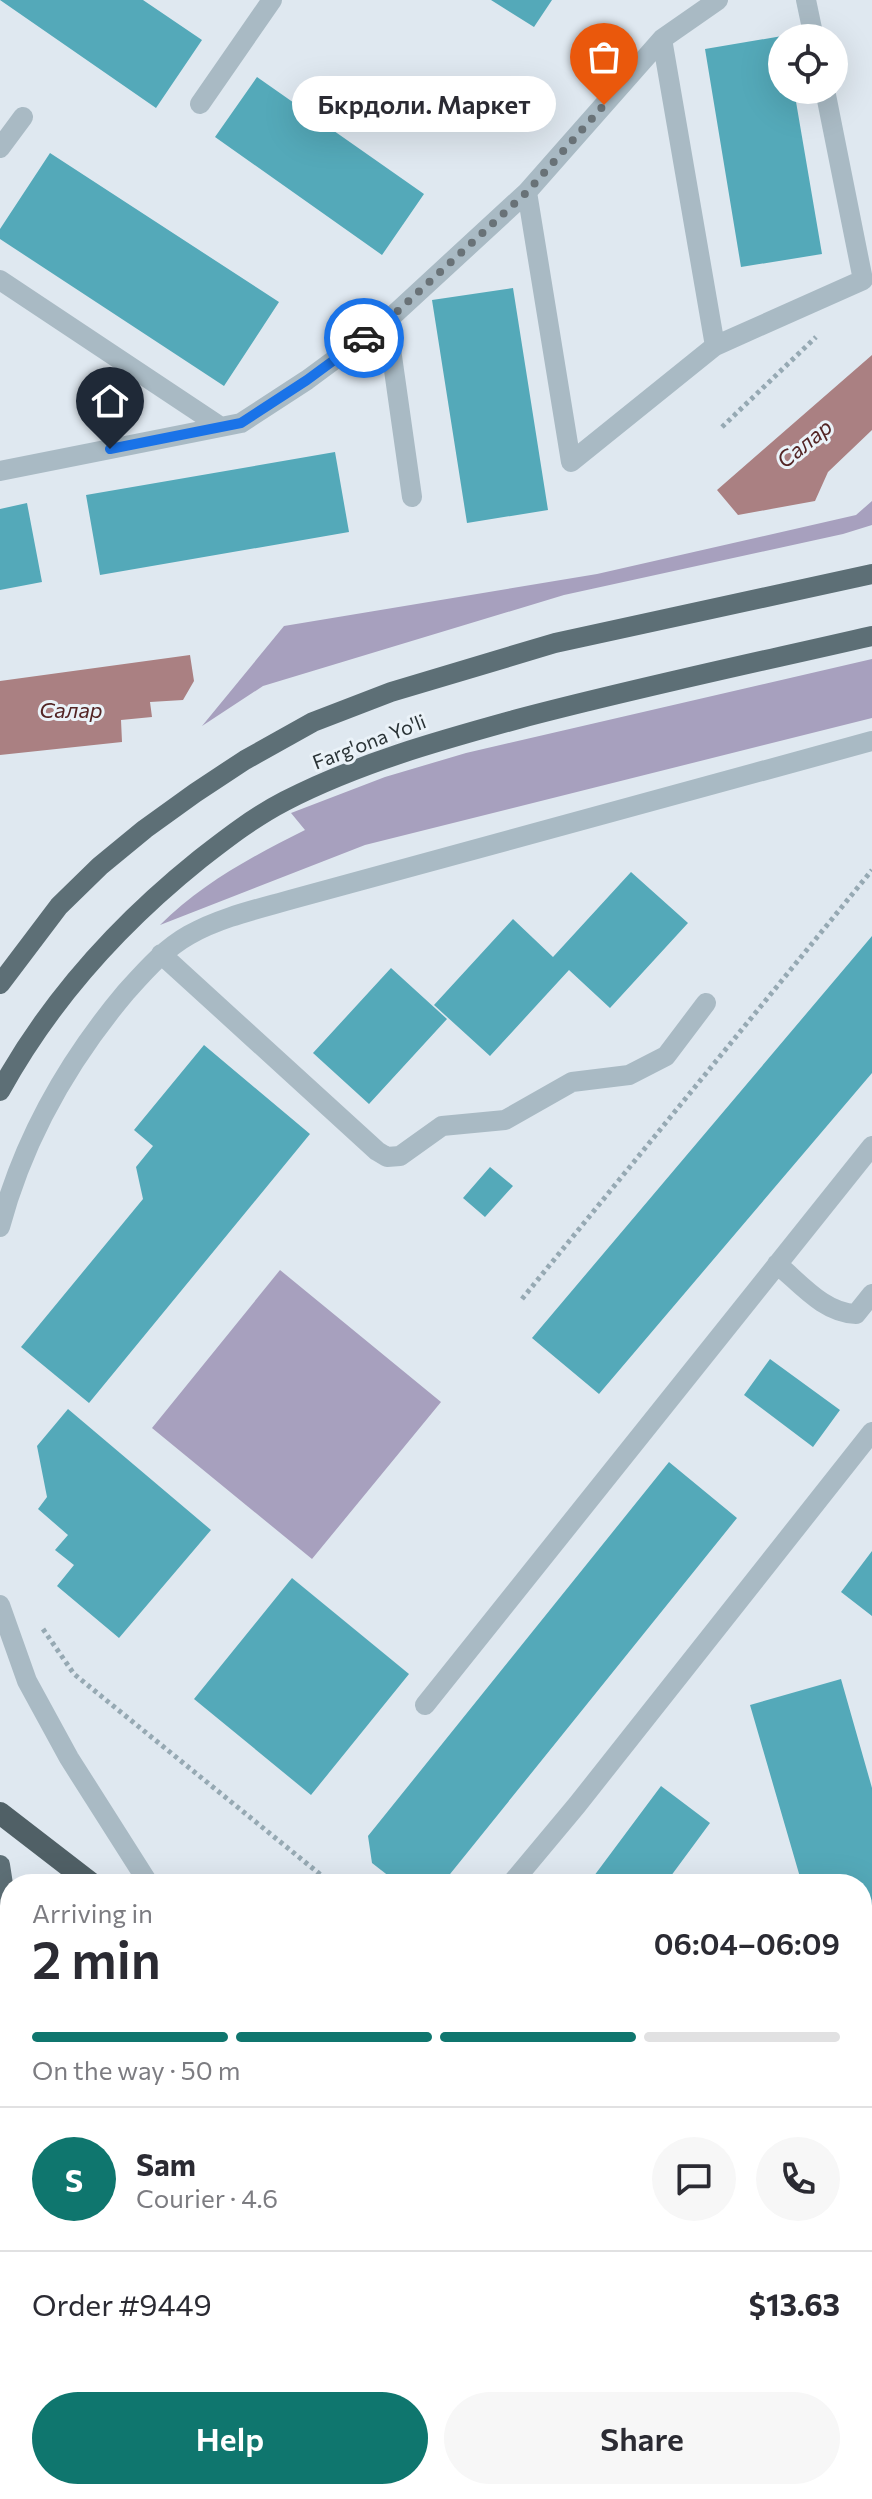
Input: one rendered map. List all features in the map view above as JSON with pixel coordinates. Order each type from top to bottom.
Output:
[{"type":"highway","points":[[0,1813],[79,1874]]},
{"type":"main road","name":"Farg'ona Yo'li","points":[[0,984],[59,906],[100,866],[145,829],[245,760],[326,717],[391,692],[570,639],[872,574]]},
{"type":"main road","name":"Farg'ona Yo'li","points":[[0,1091],[35,1033],[108,942],[144,906],[230,835],[283,802],[348,772],[417,746],[571,705],[872,636]]},
{"type":"lane","points":[[200,104],[272,0]]},
{"type":"lane","points":[[0,471],[241,423],[307,380],[387,321],[527,192],[662,39],[718,0]]},
{"type":"lane","points":[[806,0],[811,24]]},
{"type":"lane","points":[[662,39],[715,346]]},
{"type":"lane","points":[[527,192],[571,462],[715,346],[863,280],[828,104]]},
{"type":"lane","points":[[0,148],[23,117]]},
{"type":"lane","points":[[0,280],[221,427]]},
{"type":"lane","points":[[387,321],[412,497]]},
{"type":"lane","points":[[0,1227],[10,1191],[37,1128],[63,1079],[115,1006],[161,954],[188,935],[254,911],[872,741]]},
{"type":"lane","points":[[161,954],[387,1157],[400,1156],[442,1126],[505,1120],[572,1082],[629,1075],[666,1056],[706,1003]]},
{"type":"lane","points":[[425,1705],[872,1146]]},
{"type":"lane","points":[[777,1264],[829,1308],[842,1314],[856,1314],[872,1294]]},
{"type":"lane","points":[[519,1874],[872,1432]]},
{"type":"lane","points":[[0,1605],[27,1681],[69,1758],[143,1874]]},
{"type":"path","points":[[722,427],[818,335]]},
{"type":"path","points":[[522,1299],[872,870]]},
{"type":"path","points":[[41,1626],[74,1674],[320,1874]]},
{"type":"shaded area","points":[[872,501],[872,525],[564,595],[263,686],[202,726],[284,626],[597,574],[856,515]]},
{"type":"shaded area","points":[[872,659],[872,718],[365,845],[160,925],[210,884],[305,830],[291,813],[385,777],[466,753]]},
{"type":"shaded area","points":[[280,1270],[441,1402],[312,1559],[152,1428]]},
{"type":"water","name":"Салар","points":[[872,355],[872,430],[828,472],[815,501],[738,515],[717,490]]},
{"type":"water","name":"Салар","points":[[190,655],[194,681],[183,700],[150,702],[152,717],[121,720],[122,742],[0,755],[0,681]]},
{"type":"building","points":[[0,0],[143,0],[202,40],[156,108]]},
{"type":"building","points":[[491,0],[552,0],[534,27]]},
{"type":"building","points":[[768,38],[768,104],[796,104],[822,254],[741,267],[705,49]]},
{"type":"building","points":[[257,77],[424,194],[382,255],[215,137]]},
{"type":"building","points":[[50,153],[279,302],[224,386],[0,239],[0,229]]},
{"type":"building","points":[[513,288],[548,510],[467,523],[432,300]]},
{"type":"building","points":[[335,452],[349,532],[100,575],[86,495]]},
{"type":"building","points":[[27,503],[42,582],[0,590],[0,509]]},
{"type":"building","points":[[631,872],[688,923],[610,1008],[569,970],[490,1056],[434,1005],[513,919],[553,957]]},
{"type":"building","points":[[872,936],[872,1073],[599,1394],[532,1338]]},
{"type":"building","points":[[391,968],[447,1019],[369,1104],[313,1053]]},
{"type":"building","points":[[204,1045],[310,1134],[89,1403],[21,1347],[143,1199],[136,1167],[153,1146],[134,1130]]},
{"type":"building","points":[[490,1167],[513,1186],[485,1217],[463,1198]]},
{"type":"building","points":[[770,1359],[840,1410],[813,1447],[744,1395]]},
{"type":"building","points":[[68,1409],[211,1530],[119,1638],[57,1586],[74,1565],[55,1550],[68,1535],[38,1509],[47,1497],[37,1446]]},
{"type":"building","points":[[669,1462],[737,1518],[450,1874],[386,1874],[372,1863],[368,1836]]},
{"type":"building","points":[[872,1551],[872,1616],[841,1592]]},
{"type":"building","points":[[292,1578],[409,1674],[311,1795],[194,1699]]},
{"type":"building","points":[[841,1679],[872,1788],[872,1874],[799,1874],[750,1705]]},
{"type":"building","points":[[661,1786],[710,1823],[672,1874],[595,1874]]},
{"type":"way so far","points":[[364,338],[387,321],[527,192],[604,105]]},
{"type":"place","name":"Бкрдоли. Маркет","points":[[604,105]]},
{"type":"route","points":[[110,449],[241,423],[364,338]]}]
